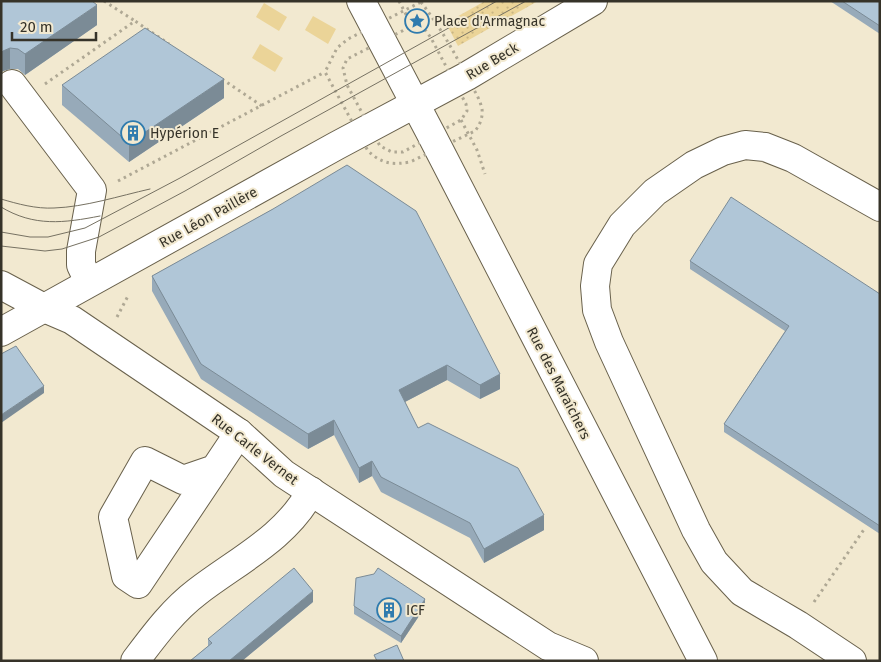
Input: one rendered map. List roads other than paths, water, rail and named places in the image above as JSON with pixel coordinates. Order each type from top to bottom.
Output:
[{"type":"street","name":"Rue des Maraîchers","points":[[361,1],[703,661]]},
{"type":"street","name":"Rue Beck","points":[[415,104],[593,1]]},
{"type":"street","points":[[18,91],[92,190],[81,251],[81,265],[89,282]]},
{"type":"street","name":"Rue Léon Paillère","points":[[1,332],[119,265],[415,104]]},
{"type":"street","points":[[852,661],[742,592],[714,562],[696,530],[609,342],[597,310],[595,286],[598,264],[622,225],[655,192],[694,165],[723,151],[745,145],[765,147],[793,158],[880,207]]},
{"type":"street","name":"Rue Carle Vernet","points":[[1,286],[72,320],[240,433],[284,474],[311,492],[548,646],[584,661]]},
{"type":"street","points":[[215,469],[183,480],[145,460],[114,517],[126,576],[138,584],[240,433]]},
{"type":"street","points":[[135,661],[164,623],[196,593],[268,542],[286,525],[311,492]]},
{"type":"tram line","points":[[1,232],[30,237],[48,237],[85,228],[180,178],[497,1]]},
{"type":"tram line","points":[[1,246],[45,251],[62,249],[99,237],[526,1]]},
{"type":"tram line","points":[[1,199],[34,207],[54,208],[90,203],[150,189]]},
{"type":"tram line","points":[[1,207],[25,218],[49,222],[62,222],[100,216]]},
{"type":"place","name":"Place d'Armagnac","points":[[417,21]]},
{"type":"place","name":"Hypérion E","points":[[133,133]]},
{"type":"place","name":"ICF","points":[[389,610]]}]
